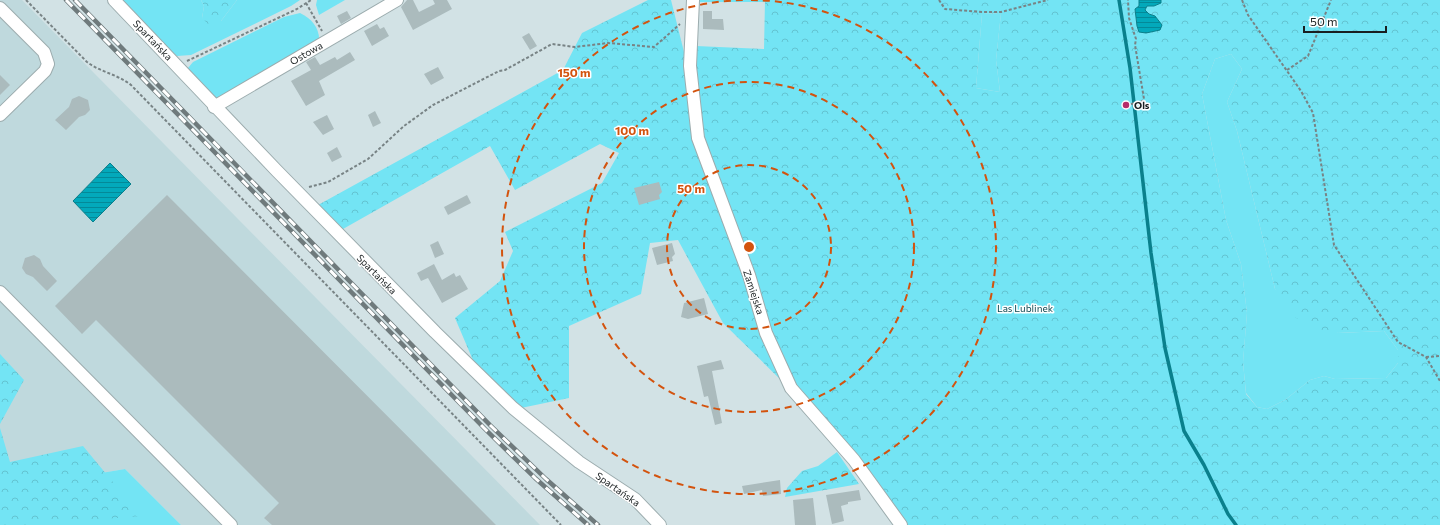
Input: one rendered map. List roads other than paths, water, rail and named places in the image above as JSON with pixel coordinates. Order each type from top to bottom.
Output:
[{"type":"street","name":"Spartańska","points":[[114,0],[214,107],[296,191],[435,332],[513,408],[584,466],[635,499],[660,525]]},
{"type":"street","name":"Ostowa","points":[[214,107],[397,0]]},
{"type":"street","name":"Zamiejska","points":[[693,0],[690,66],[698,138],[746,268],[772,347],[791,388],[854,460],[901,525]]},
{"type":"street","points":[[0,8],[44,52],[48,64],[45,70],[0,115]]},
{"type":"street","points":[[0,292],[231,525]]},
{"type":"waterway","points":[[1119,0],[1130,68],[1151,253],[1165,348],[1184,431],[1204,465],[1228,514],[1236,525]]},
{"type":"railway","points":[[66,0],[485,429],[535,478],[588,525]]},
{"type":"railway","points":[[75,0],[490,425],[546,479],[598,525]]},
{"type":"place","name":"Ols","points":[[1126,105]]},
{"type":"park label","name":"Las Lublinek","points":[[1025,308]]}]
